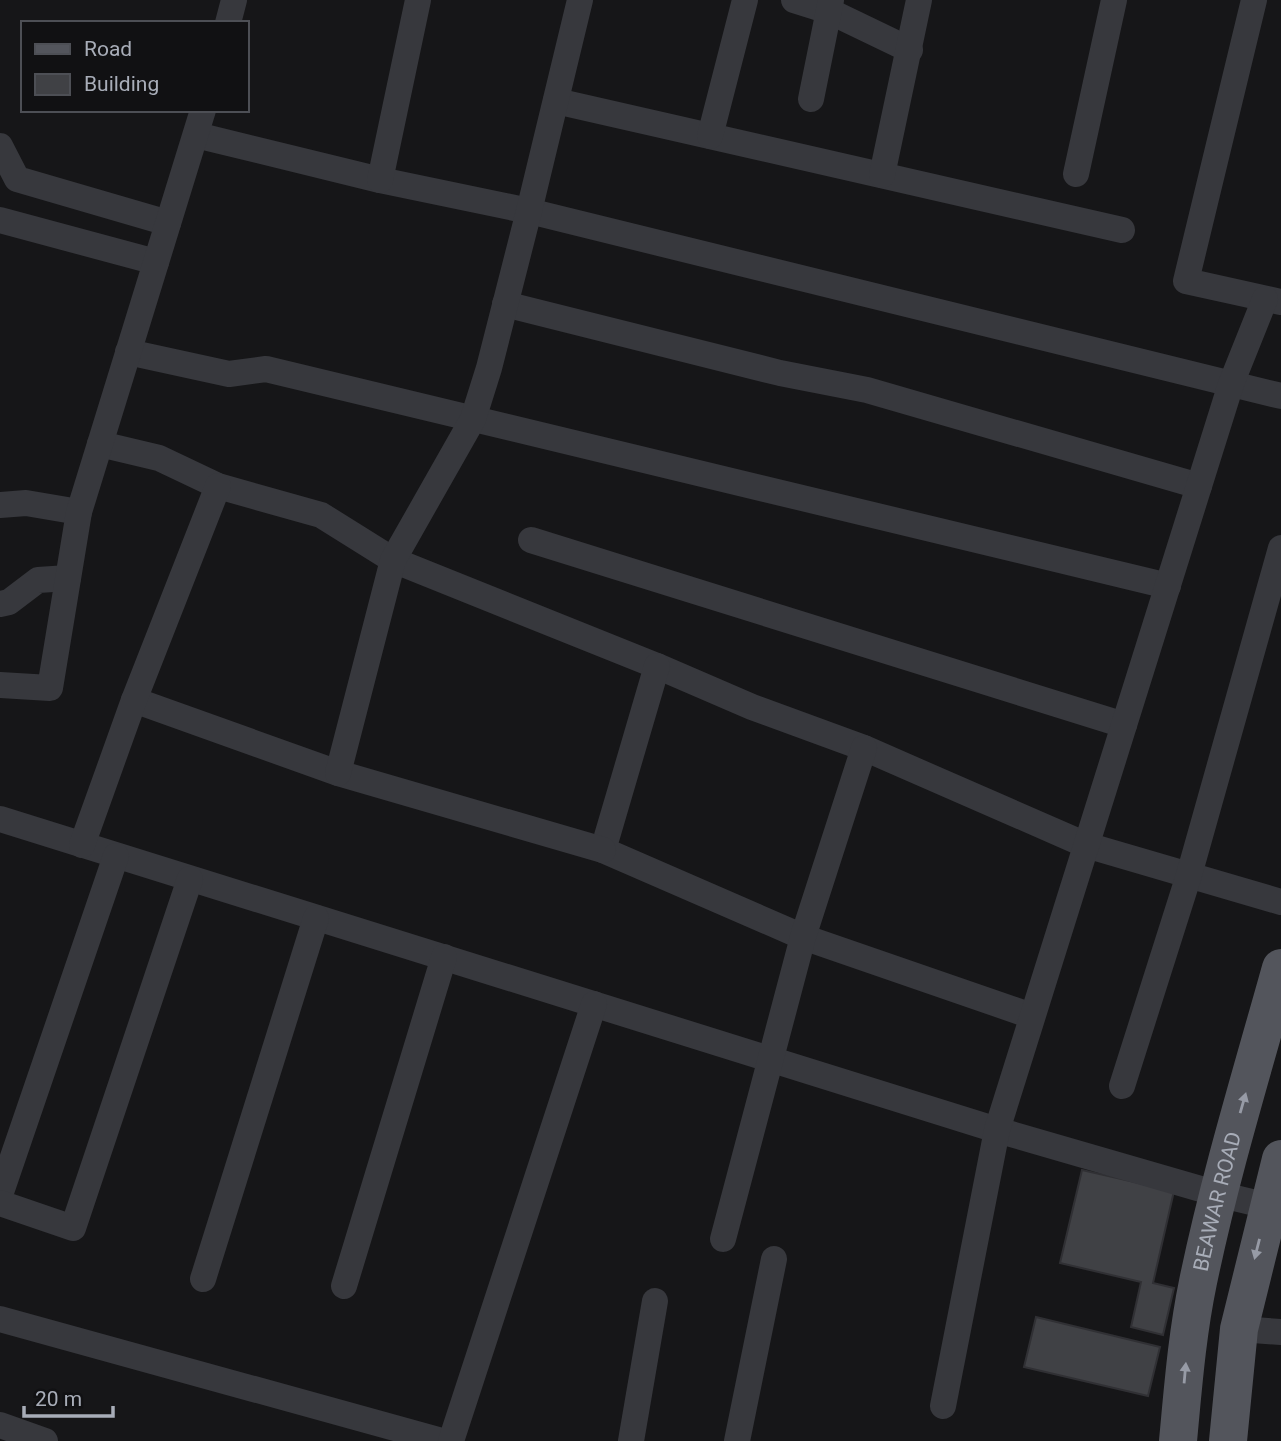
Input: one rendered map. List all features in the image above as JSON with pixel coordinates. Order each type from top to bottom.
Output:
[{"type":"main road","name":"BEAWAR ROAD","points":[[1178,1441],[1187,1349],[1198,1283],[1218,1194],[1281,968]]},
{"type":"main road","points":[[1228,1441],[1239,1329],[1281,1159]]},
{"type":"street","points":[[229,21],[234,0]]},
{"type":"street","points":[[380,180],[418,0]]},
{"type":"street","points":[[338,773],[393,560],[473,419],[529,211],[580,0]]},
{"type":"street","points":[[710,136],[745,0]]},
{"type":"street","points":[[794,0],[830,6],[910,50]]},
{"type":"street","points":[[882,176],[919,0]]},
{"type":"street","points":[[1076,174],[1114,0]]},
{"type":"street","points":[[943,1406],[997,1130],[1231,384],[1273,301],[1185,281],[1254,0]]},
{"type":"street","points":[[811,99],[830,6]]},
{"type":"street","points":[[556,102],[1122,230]]},
{"type":"street","points":[[0,685],[50,688],[79,512],[200,123],[380,180],[529,211],[1281,396]]},
{"type":"street","points":[[0,146],[16,179],[168,223]]},
{"type":"street","points":[[0,220],[156,262]]},
{"type":"street","points":[[505,304],[780,373],[867,390],[1199,486]]},
{"type":"street","points":[[128,352],[229,374],[266,369],[1168,586]]},
{"type":"street","points":[[100,444],[159,458],[218,486],[321,514],[393,560],[752,707],[864,748],[1086,845],[1281,902]]},
{"type":"street","points":[[82,845],[134,700],[218,486]]},
{"type":"street","points":[[0,505],[26,503],[79,512]]},
{"type":"street","points":[[531,540],[1124,725]]},
{"type":"street","points":[[1122,1086],[1189,875],[1281,548]]},
{"type":"street","points":[[0,604],[9,602],[38,580],[68,578]]},
{"type":"street","points":[[603,850],[657,666]]},
{"type":"street","points":[[134,700],[338,773],[603,850],[803,937],[1032,1016]]},
{"type":"street","points":[[723,1239],[803,937],[864,748]]},
{"type":"street","points":[[0,819],[997,1130],[1268,1206]]},
{"type":"street","points":[[0,1195],[116,856]]},
{"type":"street","points":[[0,1203],[73,1228],[190,878]]},
{"type":"street","points":[[203,1279],[316,918]]},
{"type":"street","points":[[344,1286],[444,957]]},
{"type":"street","points":[[451,1441],[594,1004]]},
{"type":"street","points":[[737,1441],[774,1259]]},
{"type":"street","points":[[631,1441],[655,1301]]},
{"type":"street","points":[[0,1319],[442,1441]]},
{"type":"street","points":[[1239,1329],[1281,1332]]},
{"type":"street","points":[[0,1425],[45,1441]]},
{"type":"building","points":[[1082,1170],[1174,1191],[1153,1283],[1174,1288],[1163,1335],[1131,1327],[1141,1282],[1060,1263]]},
{"type":"building","points":[[1036,1317],[1160,1347],[1148,1396],[1024,1367]]}]
